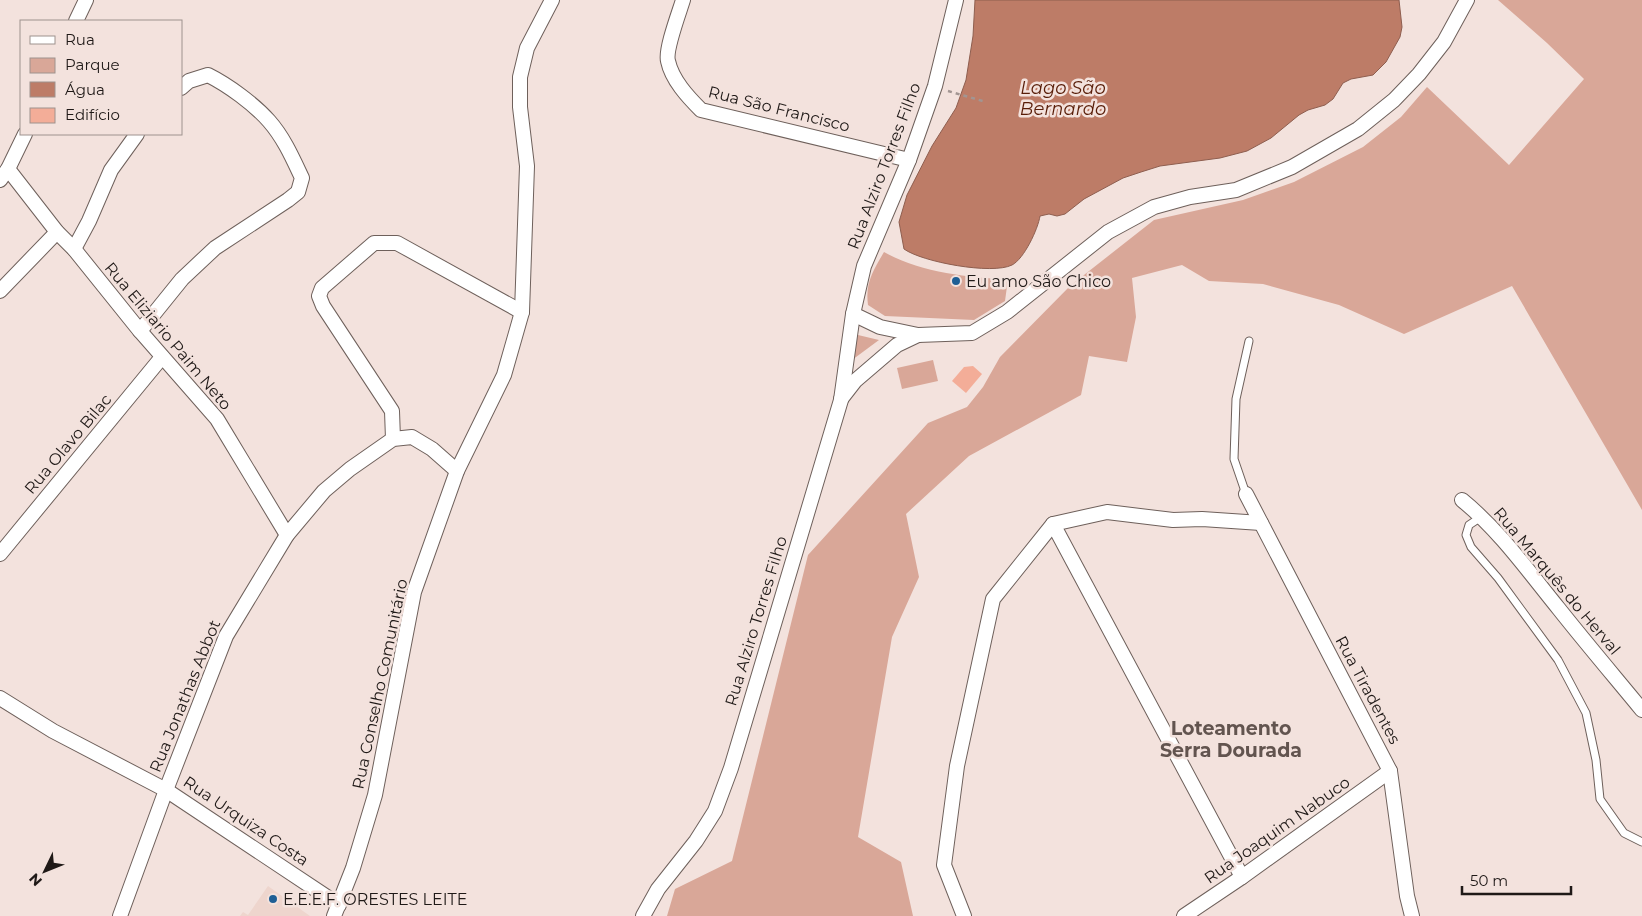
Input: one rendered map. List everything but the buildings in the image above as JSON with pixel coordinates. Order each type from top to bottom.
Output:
[{"type":"street","points":[[76,20],[86,0]]},
{"type":"street","name":"Rua Conselho Comunitário","points":[[336,910],[353,868],[375,795],[414,592],[457,471],[504,375],[522,312],[527,166],[520,108],[520,77],[527,48],[552,0]]},
{"type":"street","name":"Rua São Francisco","points":[[683,0],[667,60],[673,75],[687,96],[701,110],[909,160]]},
{"type":"street","name":"Rua Alziro Torres Filho","points":[[643,916],[658,889],[696,841],[715,812],[731,768],[841,400],[853,314],[864,266],[909,160],[935,86],[956,0]]},
{"type":"street","points":[[853,314],[880,327],[918,335],[972,333],[1007,312],[1108,232],[1154,207],[1190,197],[1236,190],[1292,167],[1358,128],[1394,100],[1419,74],[1444,42],[1467,0]]},
{"type":"street","points":[[140,331],[182,279],[215,248],[298,192],[302,178],[287,146],[269,121],[222,82],[208,75],[189,81],[182,87]]},
{"type":"street","points":[[4,174],[25,135]]},
{"type":"street","points":[[74,249],[111,170],[136,135]]},
{"type":"street","name":"Rua Eliziario Paim Neto","points":[[4,174],[74,249],[140,331],[217,419],[287,535]]},
{"type":"street","points":[[0,291],[58,232]]},
{"type":"street","points":[[457,471],[432,449],[412,437],[393,439],[392,411],[323,306],[319,296],[322,288],[374,243],[397,242],[522,312]]},
{"type":"street","points":[[841,400],[855,381],[897,344],[918,335]]},
{"type":"street","name":"Rua Olavo Bilac","points":[[0,554],[162,357]]},
{"type":"street","name":"Rua Jonathas Abbot","points":[[120,916],[166,790],[226,636],[287,535],[324,491],[350,469],[393,439]]},
{"type":"street","name":"Rua Tiradentes","points":[[1246,494],[1390,771],[1407,896],[1412,916]]},
{"type":"street","name":"Rua Marquês do Herval","points":[[1462,500],[1482,516],[1504,540],[1642,710]]},
{"type":"street","points":[[964,916],[944,866],[957,766],[993,599],[1053,524],[1107,512],[1173,520],[1261,522]]},
{"type":"street","points":[[1053,524],[1242,877]]},
{"type":"street","name":"Rua Urquiza Costa","points":[[0,698],[53,731],[166,790],[336,910]]},
{"type":"street","name":"Rua Joaquim Nabuco","points":[[1184,916],[1390,771]]},
{"type":"lane","points":[[1246,494],[1234,459],[1236,399],[1249,341]]},
{"type":"lane","points":[[1482,516],[1469,525],[1466,535],[1471,547],[1498,578],[1558,660],[1586,713],[1596,760],[1600,799],[1624,833],[1642,842]]},
{"type":"path","points":[[935,86],[986,102]]},
{"type":"shaded area","name":"E.E.E.F. ORESTES LEITE","points":[[268,886],[310,916],[240,916],[243,912],[248,915]]},
{"type":"green space","points":[[1498,0],[1642,0],[1642,510],[1512,286],[1404,334],[1339,305],[1263,284],[1209,281],[1182,265],[1132,278],[1136,317],[1127,362],[1089,356],[1081,395],[969,456],[906,514],[919,577],[892,637],[858,837],[901,862],[913,916],[667,916],[675,889],[732,861],[808,555],[928,423],[967,407],[983,387],[1000,357],[1070,286],[1154,220],[1243,200],[1294,182],[1363,147],[1401,117],[1427,87],[1509,165],[1584,79]]},
{"type":"green space","points":[[884,252],[913,265],[944,273],[1008,279],[1005,301],[974,320],[885,316],[868,305],[867,297],[871,277]]},
{"type":"green space","points":[[858,335],[879,340],[852,360]]},
{"type":"green space","points":[[933,360],[938,381],[902,389],[897,368]]},
{"type":"water","name":"Lago São Bernardo","points":[[975,0],[1399,0],[1402,27],[1400,37],[1386,62],[1373,75],[1351,79],[1343,83],[1333,99],[1325,105],[1299,115],[1271,138],[1247,151],[1220,158],[1160,166],[1123,178],[1084,199],[1065,214],[1040,216],[1030,243],[1017,262],[1002,268],[989,269],[957,266],[913,254],[904,249],[899,222],[907,195],[932,146],[956,108],[966,80],[973,36]]},
{"type":"place","name":"Eu amo São Chico","points":[[956,281]]},
{"type":"place","name":"E.E.E.F. ORESTES LEITE","points":[[273,899]]},
{"type":"district","name":"Loteamento Serra Dourada","points":[[1231,739]]}]
